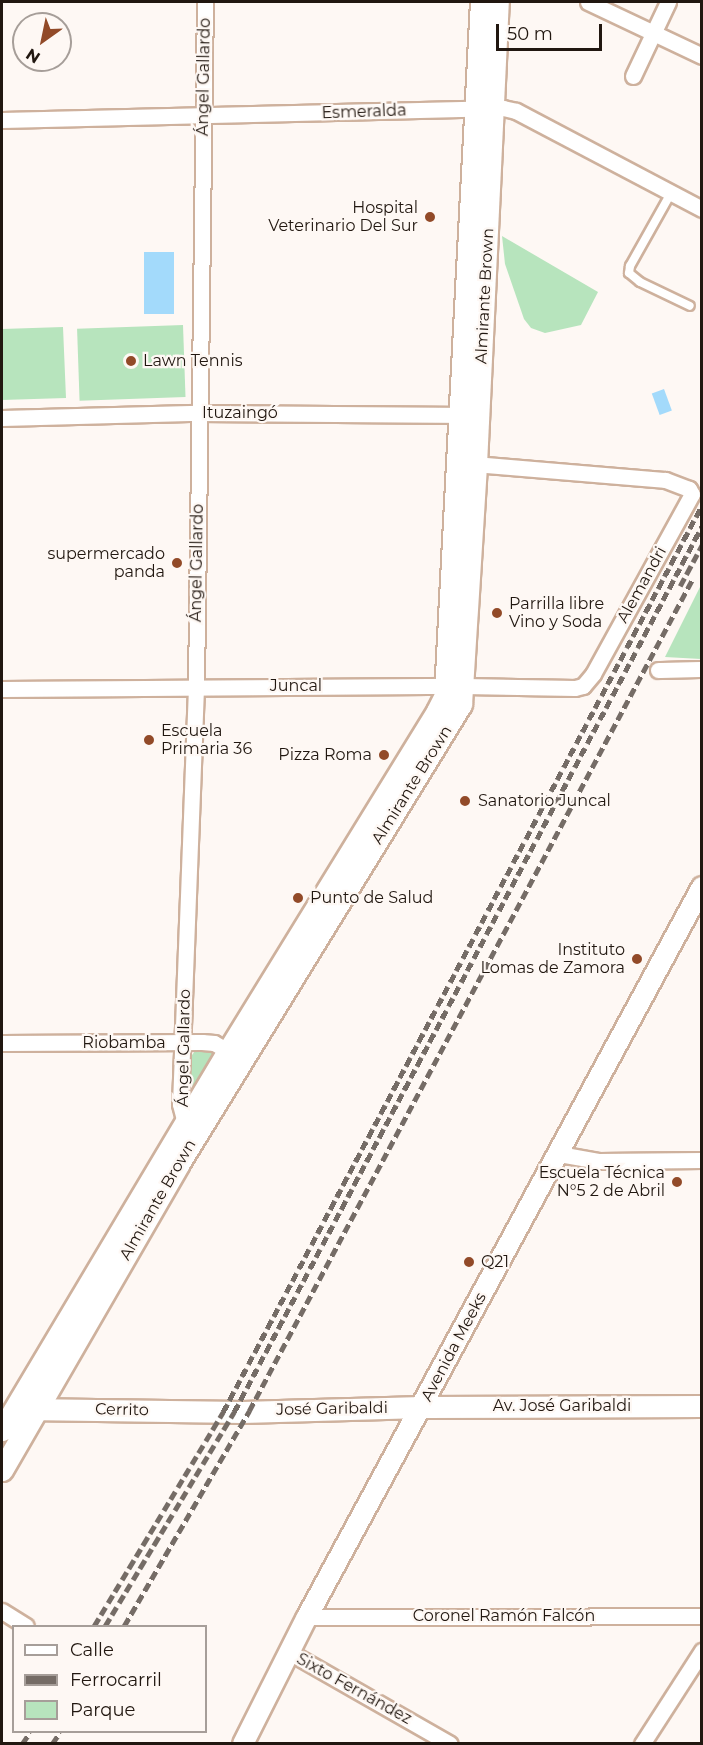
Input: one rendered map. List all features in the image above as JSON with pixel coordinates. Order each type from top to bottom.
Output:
[{"type":"main road","name":"Almirante Brown","points":[[481,2],[486,108]]},
{"type":"main road","name":"Almirante Brown","points":[[455,686],[486,108],[498,2]]},
{"type":"main road","name":"Almirante Brown","points":[[2,1470],[235,1055],[437,711],[455,686],[476,464],[469,415]]},
{"type":"main road","name":"Almirante Brown","points":[[2,1430],[8,1409],[185,1124],[235,1055]]},
{"type":"main road","name":"Av. José Garibaldi","points":[[422,1407],[702,1406]]},
{"type":"main road","name":"José Garibaldi","points":[[242,1412],[422,1407]]},
{"type":"main road","name":"Cerrito","points":[[8,1409],[242,1412]]},
{"type":"street","name":"Ángel Gallardo","points":[[185,1124],[180,1104],[196,686],[205,2]]},
{"type":"street","points":[[588,2],[702,57]]},
{"type":"street","points":[[633,76],[668,2]]},
{"type":"street","name":"Esmeralda","points":[[2,120],[486,108],[516,111],[702,209]]},
{"type":"street","name":"Ituzaingó","points":[[2,418],[199,413],[469,415]]},
{"type":"street","name":"Alemandri","points":[[476,464],[665,480],[688,489],[692,495],[588,681]]},
{"type":"street","points":[[658,670],[702,669]]},
{"type":"street","name":"Juncal","points":[[2,688],[196,686],[575,688],[588,681]]},
{"type":"street","name":"Avenida Meeks","points":[[243,1743],[307,1617],[559,1155],[695,915],[702,887]]},
{"type":"street","name":"Riobamba","points":[[2,1043],[214,1043],[235,1055]]},
{"type":"street","points":[[559,1155],[599,1161],[702,1160]]},
{"type":"street","points":[[2,1611],[24,1625]]},
{"type":"street","name":"Coronel Ramón Falcón","points":[[307,1617],[702,1616]]},
{"type":"street","points":[[642,1743],[702,1651]]},
{"type":"street","name":"Sixto Fernández","points":[[289,1652],[450,1743]]},
{"type":"lane","points":[[671,193],[630,266],[629,273],[640,282],[690,306]]},
{"type":"green space","points":[[502,236],[598,292],[581,325],[545,333],[531,328],[524,319],[505,264]]},
{"type":"green space","name":"Lawn Tennis","points":[[183,325],[186,397],[80,401],[77,329]]},
{"type":"green space","points":[[63,327],[66,398],[2,400],[2,329]]},
{"type":"green space","points":[[701,585],[701,659],[665,657]]},
{"type":"green space","points":[[195,1051],[214,1053],[193,1089],[189,1059]]},
{"type":"water","points":[[144,252],[174,252],[174,314],[144,314]]},
{"type":"water","points":[[664,389],[672,411],[660,415],[652,393]]},
{"type":"railway","points":[[95,1625],[223,1412],[702,505]]},
{"type":"railway","points":[[106,1625],[234,1412],[702,526]]},
{"type":"railway","points":[[680,586],[702,545]]},
{"type":"railway","points":[[125,1625],[249,1411],[693,578]]},
{"type":"railway","points":[[22,1744],[29,1733]]},
{"type":"railway","points":[[52,1744],[59,1733]]},
{"type":"place","name":"Hospital Veterinario Del Sur","points":[[430,217]]},
{"type":"place","name":"Lawn Tennis","points":[[131,361]]},
{"type":"place","name":"supermercado panda","points":[[177,563]]},
{"type":"place","name":"Parrilla libre Vino y Soda","points":[[497,613]]},
{"type":"place","name":"Escuela Primaria 36","points":[[149,740]]},
{"type":"place","name":"Pizza Roma","points":[[384,755]]},
{"type":"place","name":"Sanatorio Juncal","points":[[465,801]]},
{"type":"place","name":"Punto de Salud","points":[[298,898]]},
{"type":"place","name":"Instituto Lomas de Zamora","points":[[637,959]]},
{"type":"place","name":"Escuela Técnica N°5 2 de Abril","points":[[677,1182]]},
{"type":"place","name":"Q21","points":[[469,1262]]}]
